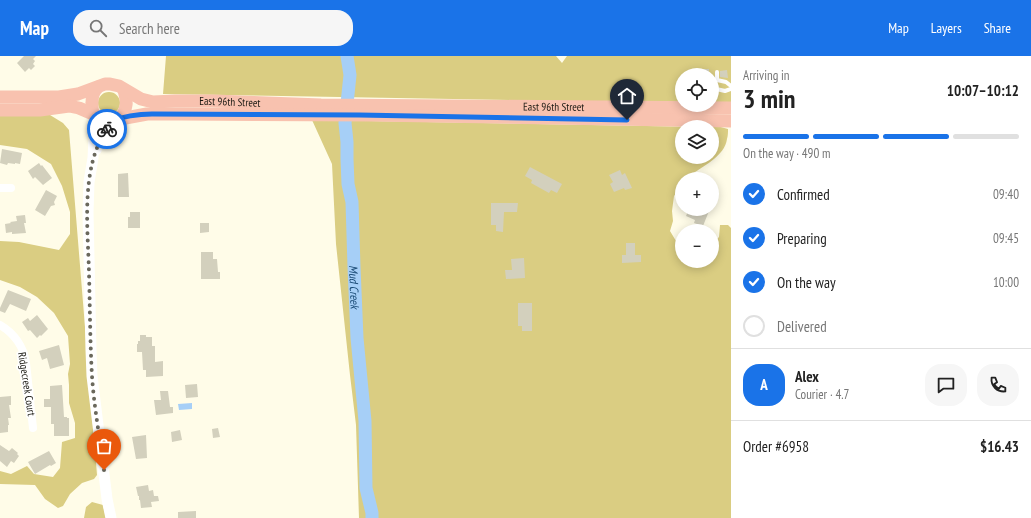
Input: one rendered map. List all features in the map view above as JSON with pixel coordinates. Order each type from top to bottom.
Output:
[{"type":"main road","name":"East 96th Street","points":[[0,97],[59,97],[78,94],[107,84],[114,84],[138,98],[149,102],[207,101],[321,110]]},
{"type":"main road","points":[[94,115],[91,106],[94,90],[98,87]]},
{"type":"main road","points":[[0,110],[40,110],[69,106],[94,115],[103,122],[115,121],[123,113],[126,105],[124,90]]},
{"type":"main road","name":"East 96th Street","points":[[115,121],[141,114],[321,110],[675,106]]},
{"type":"main road","name":"East 96th Street","points":[[719,107],[731,108]]},
{"type":"main road","name":"East 96th Street","points":[[372,110],[731,121]]},
{"type":"street","points":[[94,115],[93,158],[88,191],[87,226],[92,376],[107,500],[111,518]]},
{"type":"street","points":[[93,158],[103,134],[115,121]]},
{"type":"street","points":[[0,188],[11,188]]},
{"type":"street","name":"Ridgecreek Court","points":[[0,325],[14,336],[22,347],[26,363],[33,428]]},
{"type":"lane","points":[[719,80],[726,82],[731,87],[725,91],[719,90]]},
{"type":"shaded area","points":[[166,56],[556,56],[562,63],[567,56],[731,56],[731,104],[719,104],[719,68],[675,68],[675,103],[163,94]]},
{"type":"shaded area","points":[[109,92],[117,95],[120,103],[117,111],[109,114],[101,111],[98,103],[101,95]]},
{"type":"shaded area","points":[[0,115],[50,115],[63,123],[69,130],[97,475],[94,479],[82,483],[70,494],[63,506],[58,508],[45,499],[35,485],[0,484],[0,471],[11,474],[27,466],[34,474],[53,477],[60,468],[62,442],[75,438],[75,423],[69,403],[68,374],[70,364],[68,336],[54,313],[37,297],[20,287],[0,280],[0,241],[19,242],[59,250],[70,234],[70,212],[62,186],[51,164],[27,149],[0,145]]},
{"type":"shaded area","points":[[312,120],[675,127],[675,164],[707,164],[695,172],[675,172],[675,194],[672,211],[673,221],[670,231],[675,239],[675,268],[719,268],[720,225],[728,225],[731,228],[731,518],[359,518],[356,425],[336,244],[332,164]]},
{"type":"shaded area","points":[[719,127],[728,129],[728,137],[719,155]]},
{"type":"shaded area","points":[[92,502],[103,505],[106,518],[84,518],[86,507]]},
{"type":"water","points":[[192,403],[192,409],[179,410],[178,404]]},
{"type":"building","points":[[24,56],[36,56],[33,59],[35,61],[33,64],[35,66],[31,70],[29,68],[25,72],[17,63]]},
{"type":"building","points":[[727,70],[728,78],[720,77],[720,71]]},
{"type":"building","points":[[2,149],[22,153],[20,164],[8,163],[7,165],[0,163]]},
{"type":"building","points":[[39,163],[52,178],[43,185],[35,177],[33,179],[28,171]]},
{"type":"building","points":[[530,167],[562,184],[557,193],[551,190],[549,193],[531,183],[532,180],[525,176]]},
{"type":"building","points":[[620,170],[622,175],[625,173],[632,188],[625,190],[624,188],[614,192],[610,184],[613,182],[609,175]]},
{"type":"building","points":[[128,173],[129,197],[118,197],[118,174]]},
{"type":"building","points":[[46,190],[57,196],[54,202],[55,205],[51,206],[45,216],[35,210]]},
{"type":"building","points":[[491,203],[518,203],[517,212],[504,212],[503,232],[496,231],[496,225],[491,225]]},
{"type":"building","points":[[130,212],[140,212],[140,228],[128,228],[128,217],[130,217]]},
{"type":"building","points":[[25,215],[26,223],[24,223],[26,233],[6,233],[5,224],[17,221],[16,216]]},
{"type":"building","points":[[686,216],[707,216],[704,224],[694,223],[695,220]]},
{"type":"building","points":[[200,223],[209,223],[209,232],[200,233]]},
{"type":"building","points":[[626,243],[635,243],[635,255],[641,255],[641,262],[622,263],[622,255],[626,255]]},
{"type":"building","points":[[201,252],[213,252],[213,259],[217,259],[220,279],[201,279]]},
{"type":"building","points":[[524,258],[525,278],[506,279],[505,270],[512,270],[511,259]]},
{"type":"building","points":[[8,290],[31,299],[26,311],[10,304],[5,313],[0,311]]},
{"type":"building","points":[[518,303],[532,303],[532,331],[522,331],[522,326],[518,326]]},
{"type":"building","points":[[37,315],[48,329],[37,338],[30,330],[28,331],[22,322],[28,318],[30,321]]},
{"type":"building","points":[[140,335],[152,337],[152,346],[155,346],[155,362],[163,361],[163,376],[146,377],[146,370],[143,370],[142,352],[137,352],[137,344],[138,341],[140,341]]},
{"type":"building","points":[[59,345],[64,365],[50,369],[47,358],[42,360],[39,351]]},
{"type":"building","points":[[197,384],[198,397],[186,398],[185,385]]},
{"type":"building","points":[[62,385],[64,417],[69,418],[69,436],[54,436],[54,424],[51,424],[51,407],[44,407],[44,399],[50,399],[50,386]]},
{"type":"building","points":[[160,391],[168,391],[170,407],[173,407],[173,413],[156,415],[154,400],[161,400]]},
{"type":"building","points":[[11,396],[11,405],[9,405],[11,418],[8,418],[8,432],[0,433],[0,397]]},
{"type":"building","points":[[218,428],[220,437],[213,438],[212,429]]},
{"type":"building","points":[[180,430],[182,440],[172,442],[171,432]]},
{"type":"building","points":[[146,435],[147,458],[136,459],[132,437]]},
{"type":"building","points":[[0,445],[9,451],[12,448],[18,453],[17,454],[19,456],[14,463],[11,461],[7,467],[0,461]]},
{"type":"building","points":[[49,451],[56,463],[35,474],[28,462]]},
{"type":"building","points":[[148,485],[149,491],[153,490],[154,496],[158,496],[159,501],[151,502],[152,507],[141,508],[136,487]]},
{"type":"building","points":[[196,511],[196,518],[178,518],[178,512]]},
{"type":"waterway","name":"Mud Creek","points":[[347,56],[350,75],[345,123],[348,184],[352,202],[357,338],[365,421],[366,488],[372,518]]},
{"type":"way so far","points":[[104,470],[92,376],[87,226],[88,191],[93,158],[102,136],[107,129]]},
{"type":"route","points":[[107,129],[111,123],[120,119],[141,114],[359,115],[627,120]]}]
